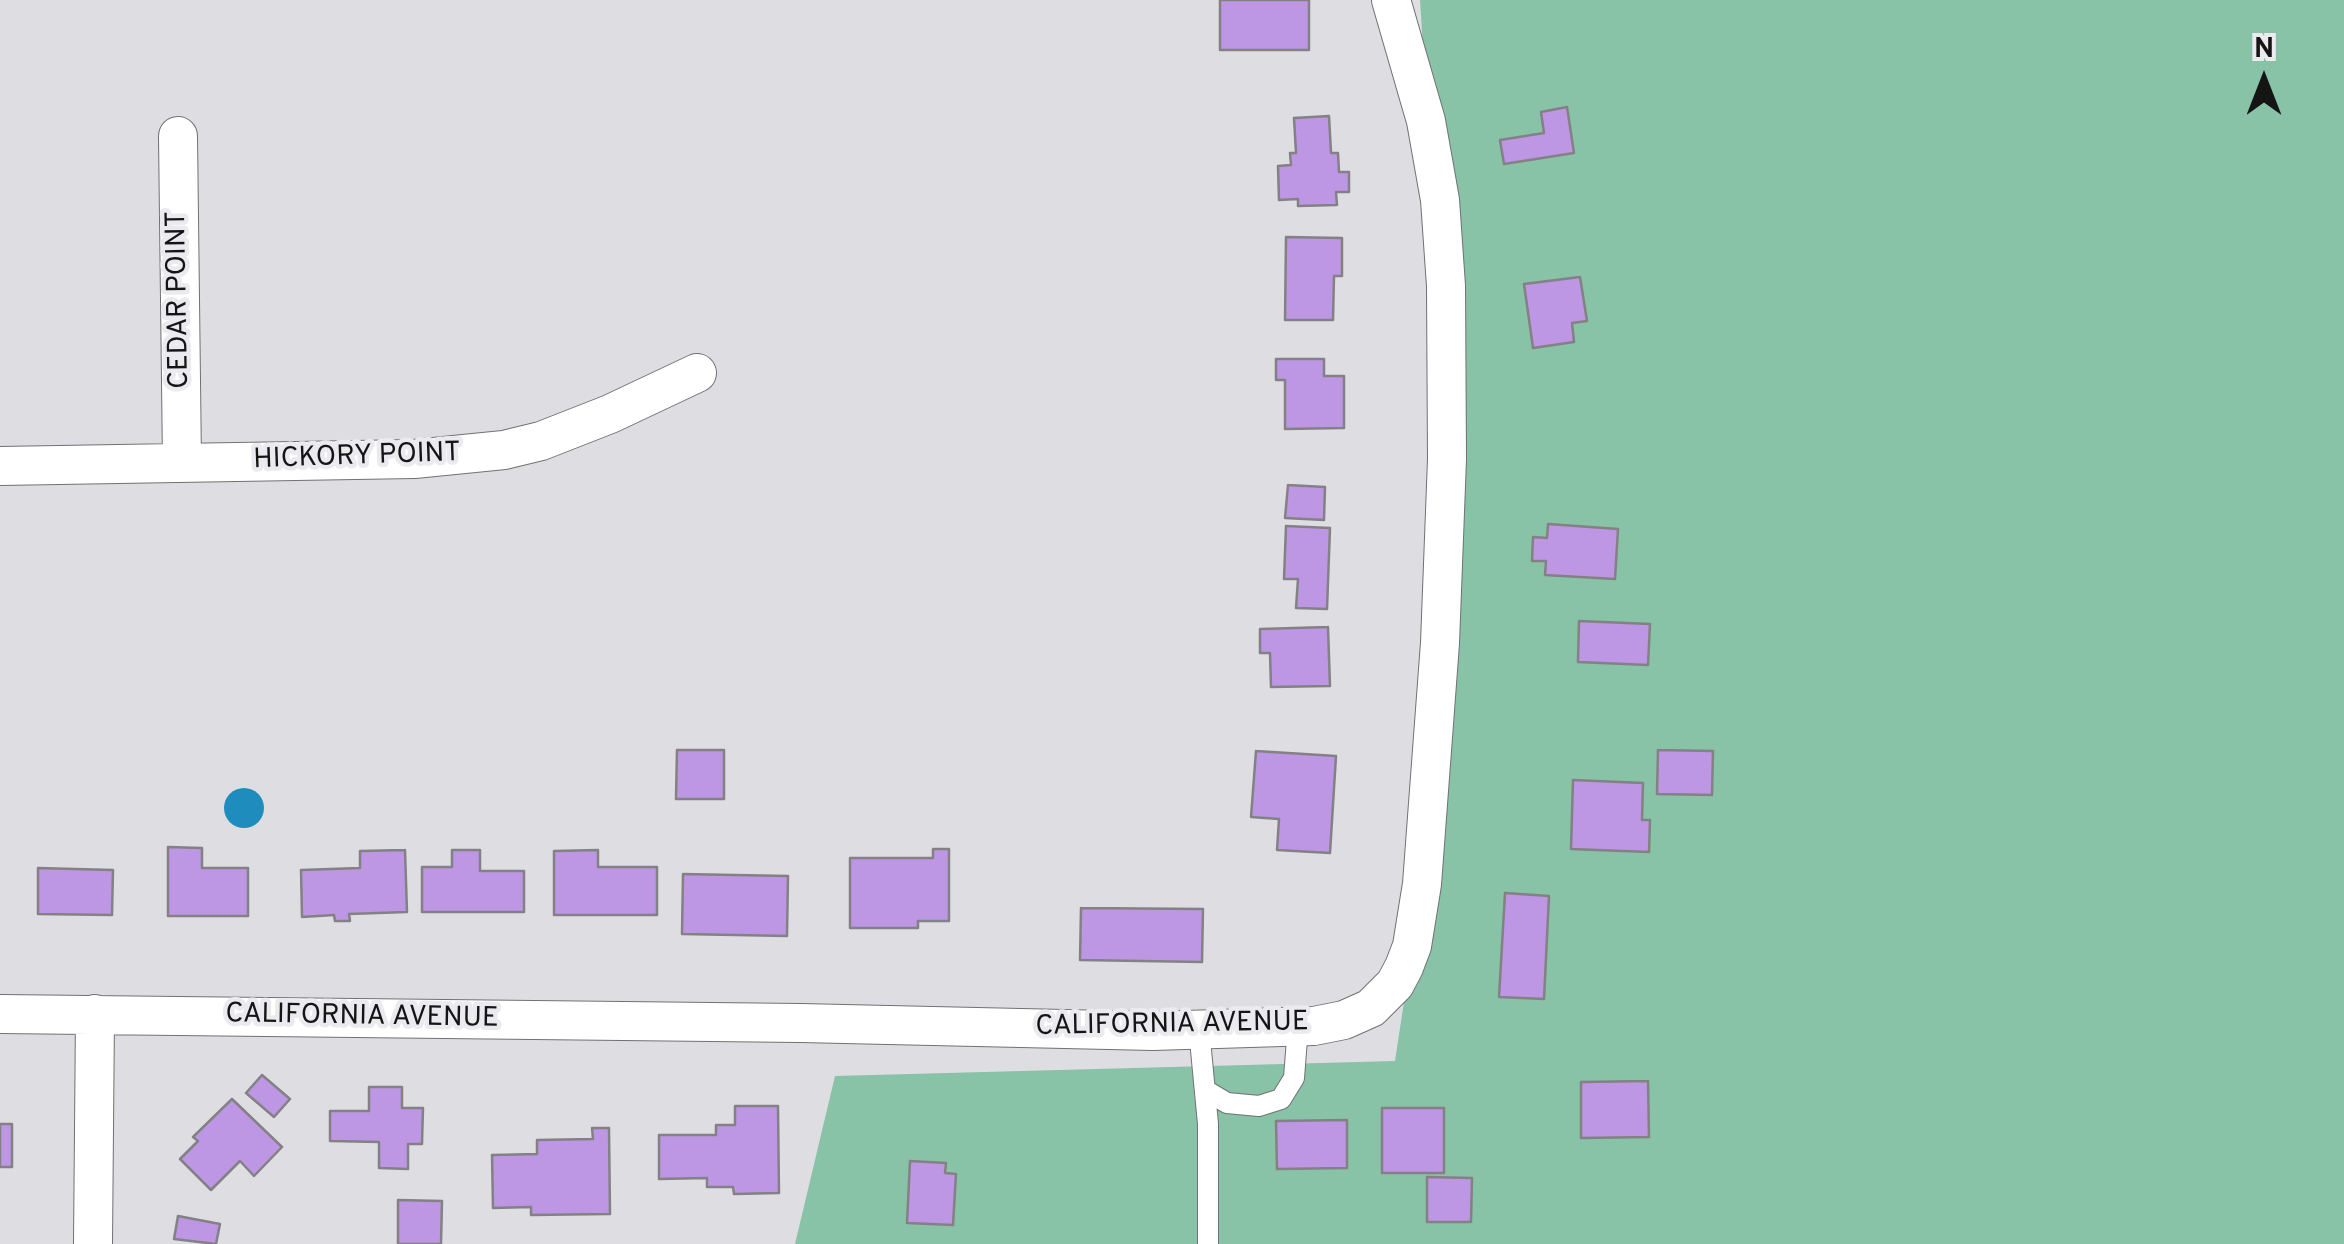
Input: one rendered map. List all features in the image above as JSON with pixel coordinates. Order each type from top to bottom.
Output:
[{"type":"street","name":"CALIFORNIA AVENUE","points":[[0,1014],[1153,1031],[1298,1026],[1344,1020],[1371,1008],[1384,998],[1402,972],[1412,946],[1422,884],[1441,625],[1447,459],[1446,286],[1440,200],[1426,121],[1391,0]]},
{"type":"street","name":"CEDAR POINT","points":[[178,136],[182,463]]},
{"type":"street","name":"HICKORY POINT","points":[[0,466],[414,459],[504,450],[541,441],[610,414],[697,372]]},
{"type":"street","points":[[93,1244],[95,1014]]},
{"type":"lane","points":[[1205,1090],[1227,1103],[1259,1106],[1281,1099],[1294,1078],[1298,1026]]},
{"type":"lane","points":[[1199,1029],[1208,1124],[1208,1244]]},
{"type":"green space","points":[[1420,0],[2344,0],[2344,1244],[795,1244],[835,1076],[1395,1061],[1460,632]]},
{"type":"water","points":[[244,788],[258,794],[264,808],[258,822],[244,828],[230,822],[224,808],[230,794]]},
{"type":"building","points":[[1220,0],[1309,0],[1309,50],[1220,50]]},
{"type":"building","points":[[1567,107],[1574,153],[1504,164],[1500,140],[1544,133],[1541,112]]},
{"type":"building","points":[[1329,116],[1331,153],[1338,153],[1339,172],[1349,172],[1349,192],[1336,192],[1337,205],[1298,206],[1298,199],[1279,200],[1278,166],[1291,165],[1290,153],[1296,153],[1294,118]]},
{"type":"building","points":[[1286,237],[1342,238],[1342,276],[1334,276],[1333,320],[1285,320]]},
{"type":"building","points":[[1580,277],[1587,321],[1572,323],[1574,342],[1533,348],[1524,284]]},
{"type":"building","points":[[1276,359],[1324,359],[1324,376],[1344,376],[1344,428],[1285,429],[1285,380],[1276,380]]},
{"type":"building","points":[[1288,485],[1325,487],[1324,520],[1285,518]]},
{"type":"building","points":[[1548,524],[1618,529],[1615,579],[1545,575],[1546,561],[1532,561],[1533,537],[1547,538]]},
{"type":"building","points":[[1286,526],[1330,528],[1327,609],[1296,608],[1298,579],[1284,579]]},
{"type":"building","points":[[1579,621],[1650,624],[1648,665],[1578,662]]},
{"type":"building","points":[[1328,627],[1330,686],[1271,687],[1270,653],[1260,653],[1260,629]]},
{"type":"building","points":[[677,750],[724,750],[724,799],[676,799]]},
{"type":"building","points":[[1658,750],[1713,751],[1712,795],[1657,794]]},
{"type":"building","points":[[1256,751],[1336,756],[1330,853],[1277,850],[1279,819],[1251,817]]},
{"type":"building","points":[[1573,780],[1643,783],[1642,820],[1650,820],[1649,852],[1571,849]]},
{"type":"building","points":[[168,847],[202,848],[202,868],[248,868],[248,916],[168,916]]},
{"type":"building","points":[[933,849],[949,849],[949,921],[918,921],[918,928],[850,928],[850,858],[933,858]]},
{"type":"building","points":[[405,850],[407,912],[349,914],[350,921],[335,921],[334,915],[302,917],[301,870],[360,868],[360,851]]},
{"type":"building","points":[[452,850],[480,850],[480,871],[524,871],[524,912],[422,912],[422,867],[452,867]]},
{"type":"building","points":[[598,850],[598,867],[657,867],[657,915],[554,915],[554,851]]},
{"type":"building","points":[[38,868],[113,870],[112,915],[38,914]]},
{"type":"building","points":[[683,874],[788,876],[787,936],[682,934]]},
{"type":"building","points":[[1505,893],[1549,896],[1544,999],[1499,997]]},
{"type":"building","points":[[1081,908],[1203,909],[1202,962],[1080,960]]},
{"type":"building","points":[[262,1075],[290,1099],[274,1117],[246,1093]]},
{"type":"building","points":[[1648,1081],[1649,1137],[1581,1138],[1581,1082]]},
{"type":"building","points":[[369,1087],[402,1087],[402,1108],[423,1108],[422,1144],[408,1144],[408,1169],[379,1168],[379,1142],[330,1141],[330,1111],[369,1111]]},
{"type":"building","points":[[232,1099],[282,1147],[254,1176],[240,1161],[211,1190],[180,1159],[198,1141],[193,1137]]},
{"type":"building","points":[[735,1106],[778,1106],[779,1193],[734,1194],[733,1187],[707,1187],[707,1178],[659,1179],[659,1135],[716,1135],[716,1125],[735,1125]]},
{"type":"building","points":[[1382,1108],[1444,1108],[1444,1173],[1382,1173]]},
{"type":"building","points":[[1347,1120],[1347,1168],[1277,1169],[1276,1121]]},
{"type":"building","points":[[0,1124],[12,1124],[12,1167],[0,1167]]},
{"type":"building","points":[[592,1128],[609,1128],[610,1214],[531,1215],[531,1207],[493,1208],[492,1155],[537,1154],[537,1140],[593,1139]]},
{"type":"building","points":[[910,1161],[946,1163],[945,1173],[956,1174],[953,1225],[907,1223]]},
{"type":"building","points":[[1427,1177],[1472,1178],[1471,1222],[1427,1222]]},
{"type":"building","points":[[398,1200],[442,1201],[441,1244],[398,1244]]},
{"type":"building","points":[[178,1216],[220,1224],[216,1244],[174,1239]]}]
